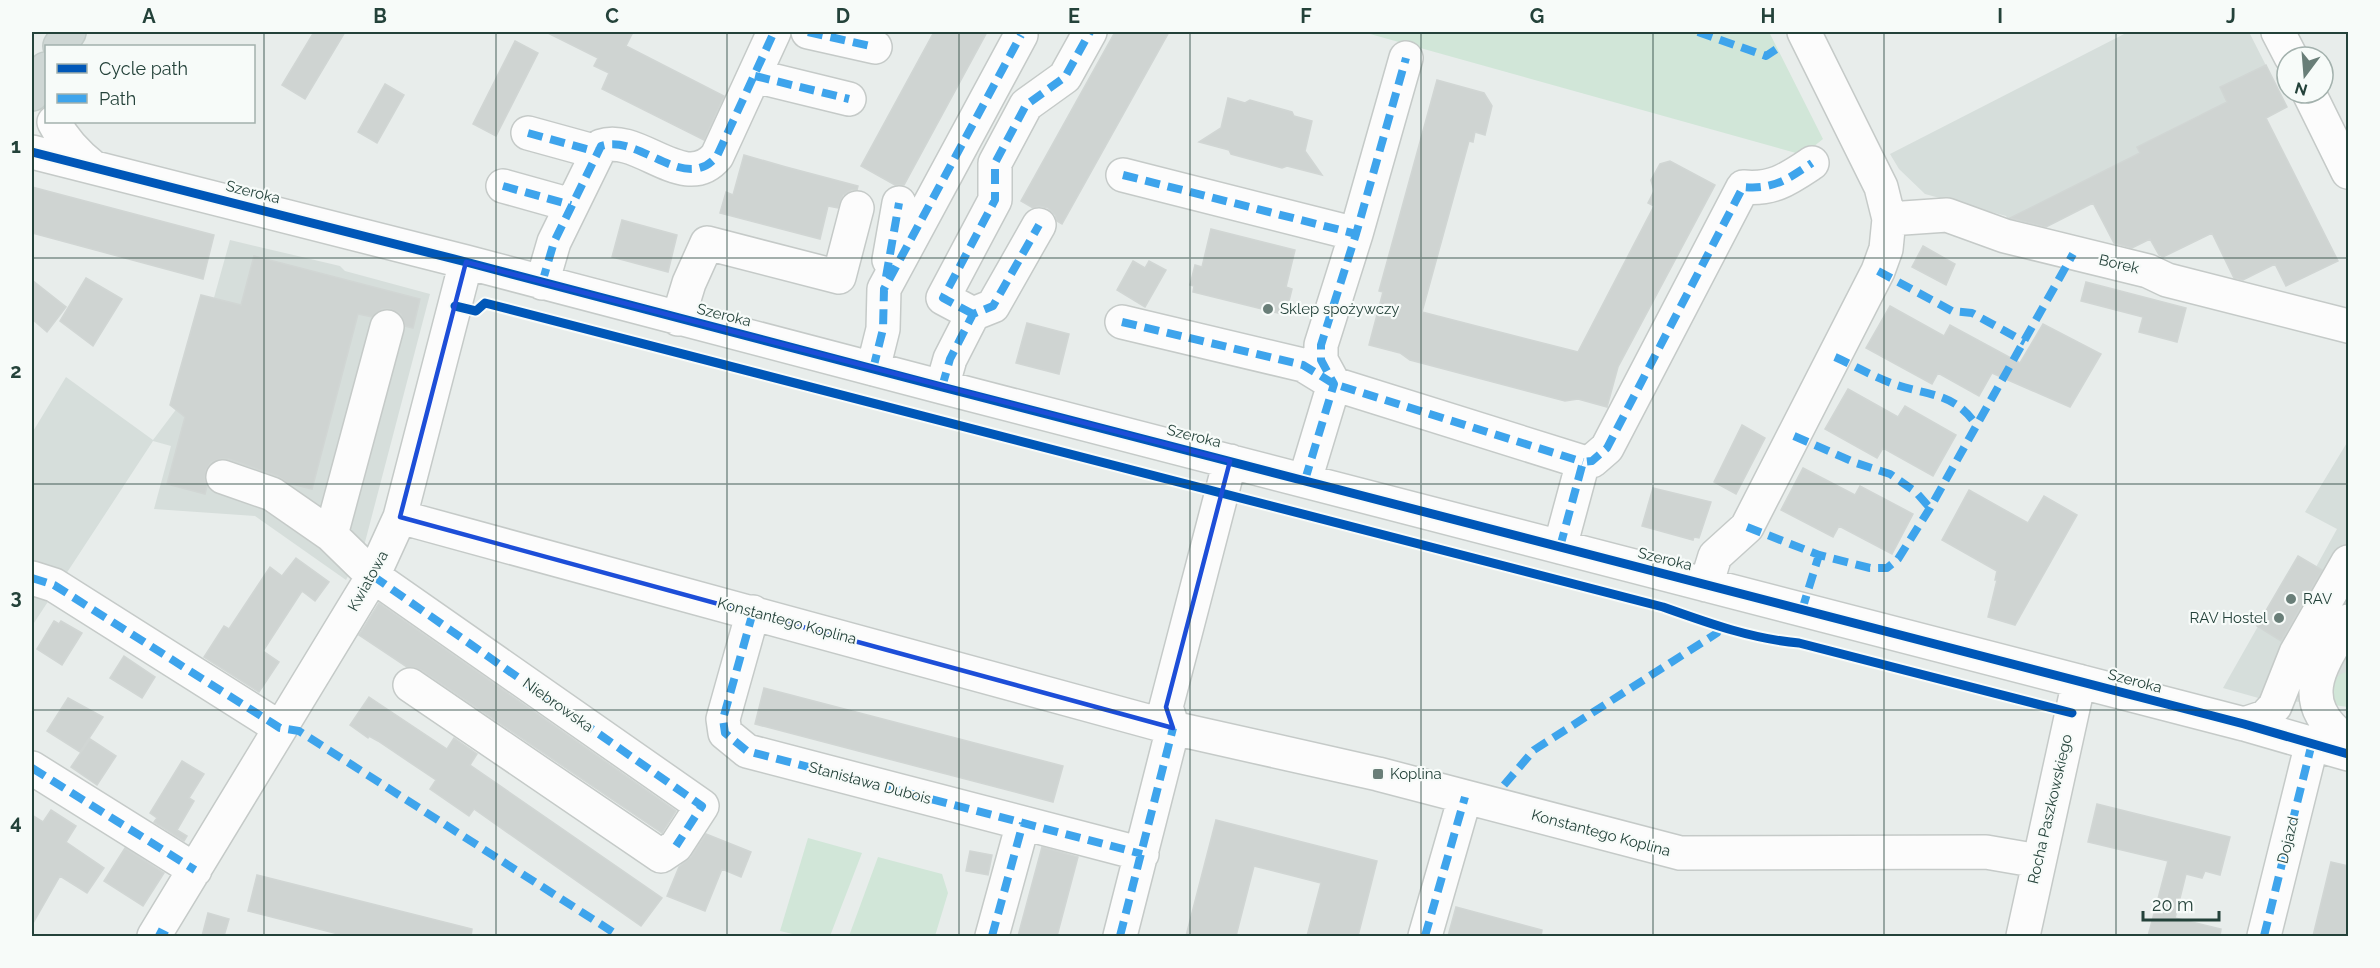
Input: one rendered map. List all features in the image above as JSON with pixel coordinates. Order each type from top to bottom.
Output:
[{"type":"main road","points":[[61,45],[69,32]]},
{"type":"main road","points":[[32,94],[45,71]]},
{"type":"street","points":[[542,283],[552,247],[597,152],[602,146],[611,143],[622,145],[682,168],[697,170],[709,166],[717,156],[774,32]]},
{"type":"street","points":[[807,32],[875,47]]},
{"type":"street","points":[[974,314],[943,298],[995,200],[995,163],[1026,105],[1065,77],[1090,32]]},
{"type":"street","points":[[1706,585],[1715,556],[1747,527],[1878,271],[1886,249],[1889,219],[1881,187],[1804,32]]},
{"type":"street","points":[[884,289],[1021,35]]},
{"type":"street","points":[[1305,480],[1334,384],[1321,360],[1321,345],[1356,234],[1406,58]]},
{"type":"street","points":[[755,76],[849,99]]},
{"type":"street","points":[[2315,105],[2349,172]]},
{"type":"street","name":"Szeroka","points":[[55,123],[63,139],[93,167]]},
{"type":"street","points":[[528,133],[597,152]]},
{"type":"street","name":"Szeroka","points":[[32,152],[466,262],[678,319],[2244,724],[2338,743]]},
{"type":"street","points":[[1122,322],[1303,365],[1334,384],[1583,462],[1592,461],[1607,448],[1743,188],[1758,189],[1783,182],[1812,163]]},
{"type":"street","points":[[1123,175],[1356,234]]},
{"type":"street","points":[[503,186],[571,205]]},
{"type":"street","points":[[873,369],[883,329],[884,289],[899,203]]},
{"type":"street","name":"Szeroka","points":[[678,319],[689,283],[707,243],[838,278],[857,208]]},
{"type":"street","name":"Borek","points":[[1889,219],[1947,214],[2005,236],[2349,326]]},
{"type":"street","points":[[942,387],[950,359],[974,314],[993,306],[1039,225]]},
{"type":"street","name":"Kwiatowa","points":[[159,934],[280,728],[374,576],[400,517],[466,262]]},
{"type":"street","points":[[331,535],[387,327]]},
{"type":"street","points":[[1120,936],[1173,728],[1166,707],[1230,461]]},
{"type":"street","points":[[1560,547],[1583,462]]},
{"type":"street","points":[[223,477],[272,494],[331,535],[374,576]]},
{"type":"street","name":"Konstantego Koplina","points":[[400,517],[1173,728],[1378,774],[1680,853],[1986,852],[2038,861]]},
{"type":"street","points":[[2338,743],[2320,711],[2315,687],[2349,562]]},
{"type":"street","name":"Niebrowska","points":[[374,576],[702,806],[676,846],[662,856],[410,685]]},
{"type":"street","points":[[32,578],[54,585],[280,728]]},
{"type":"street","name":"Stanisława Dubois","points":[[753,612],[723,719],[725,733],[747,751],[1142,854]]},
{"type":"street","points":[[2244,724],[2265,717],[2324,654],[2349,621]]},
{"type":"street","name":"Rocha Paszkowskiego","points":[[2023,936],[2079,681]]},
{"type":"street","name":"Dojazd","points":[[2264,936],[2338,743]]},
{"type":"street","points":[[32,768],[195,870]]},
{"type":"street","points":[[1425,936],[1465,797]]},
{"type":"street","points":[[992,936],[1023,823]]},
{"type":"highlighted area","points":[[466,262],[1230,461],[1166,707],[1173,728],[400,517]]},
{"type":"shaded area","points":[[2128,32],[2249,32],[2275,83],[2275,105],[2286,105],[2287,107],[2254,124],[2202,114],[2137,147],[2140,153],[2013,217],[2019,229],[2015,231],[2006,216],[1925,194],[1899,169],[1890,154]]},
{"type":"shaded area","points":[[230,240],[340,266],[345,271],[430,294],[364,546],[346,580],[255,516],[154,509],[171,446],[153,441],[32,626],[32,433],[66,377],[153,440],[187,395]]},
{"type":"shaded area","points":[[2348,441],[2348,703],[2269,701],[2223,688],[2298,556],[2316,567],[2337,529],[2305,512]]},
{"type":"green space","points":[[1363,32],[1769,32],[1823,139],[1803,155]]},
{"type":"green space","points":[[2348,672],[2348,707],[2327,704],[2328,682]]},
{"type":"green space","points":[[808,838],[862,853],[830,936],[801,936],[780,931]]},
{"type":"green space","points":[[878,857],[942,874],[948,893],[935,936],[849,936]]},
{"type":"building","points":[[314,32],[345,32],[305,99],[282,85]]},
{"type":"building","points":[[546,32],[633,32],[626,46],[724,96],[704,140],[602,89],[609,73],[594,66],[598,58]]},
{"type":"building","points":[[934,32],[987,32],[904,185],[895,185],[861,166]]},
{"type":"building","points":[[1115,32],[1169,32],[1062,224],[1048,208],[1039,206],[1033,208],[1021,201]]},
{"type":"building","points":[[515,41],[538,53],[496,136],[473,124]]},
{"type":"building","points":[[2266,65],[2275,83],[2275,105],[2286,105],[2287,107],[2266,118],[2338,261],[2286,286],[2275,264],[2243,280],[2234,278],[2212,233],[2163,257],[2159,255],[2150,239],[2132,248],[2114,243],[2093,203],[2046,227],[2010,218],[2140,153],[2137,147],[2227,102],[2220,87]]},
{"type":"building","points":[[1437,80],[1484,93],[1492,106],[1485,135],[1475,132],[1473,142],[1469,141],[1422,312],[1578,352],[1654,206],[1648,203],[1654,191],[1651,180],[1660,164],[1670,161],[1715,185],[1618,367],[1607,407],[1578,399],[1565,401],[1410,360],[1400,353],[1369,345],[1383,292],[1379,291]]},
{"type":"building","points":[[385,84],[404,95],[377,143],[358,132]]},
{"type":"building","points":[[1228,98],[1245,103],[1250,100],[1292,112],[1294,116],[1312,121],[1305,151],[1322,175],[1287,166],[1282,168],[1231,154],[1229,150],[1199,142],[1221,128]]},
{"type":"building","points":[[744,155],[858,186],[857,190],[851,190],[843,195],[838,208],[828,206],[820,239],[720,213],[726,192],[733,195]]},
{"type":"building","points":[[32,187],[214,235],[203,279],[32,233]]},
{"type":"building","points":[[622,220],[677,235],[668,272],[612,257]]},
{"type":"building","points":[[1211,229],[1295,250],[1286,287],[1292,289],[1287,309],[1284,308],[1282,314],[1193,292],[1194,286],[1190,285],[1195,265],[1202,267]]},
{"type":"building","points":[[1923,246],[1955,264],[1946,285],[1912,267]]},
{"type":"building","points":[[254,256],[420,299],[413,328],[405,326],[401,314],[391,309],[382,309],[372,317],[358,314],[312,489],[288,483],[278,476],[229,459],[211,462],[206,470],[205,494],[167,484],[185,417],[170,405],[201,295],[241,305]]},
{"type":"building","points":[[1133,261],[1145,268],[1149,261],[1166,270],[1145,307],[1117,290]]},
{"type":"building","points":[[86,278],[122,299],[93,346],[60,321]]},
{"type":"building","points":[[32,280],[66,307],[47,332],[32,319]]},
{"type":"building","points":[[2086,282],[2186,308],[2177,342],[2139,332],[2143,317],[2081,301]]},
{"type":"building","points":[[1890,306],[1944,336],[1950,325],[2020,363],[2043,324],[2101,354],[2070,407],[1992,373],[1979,396],[1938,373],[1932,384],[1866,348]]},
{"type":"building","points":[[1027,323],[1069,334],[1059,374],[1016,363]]},
{"type":"building","points":[[1848,389],[1898,417],[1905,406],[1956,435],[1933,476],[1883,448],[1877,458],[1825,429]]},
{"type":"building","points":[[1742,425],[1765,438],[1736,494],[1714,482]]},
{"type":"building","points":[[1803,468],[1855,495],[1860,486],[1913,514],[1892,554],[1839,526],[1833,537],[1781,510]]},
{"type":"building","points":[[1653,488],[1711,502],[1699,538],[1694,537],[1693,540],[1642,526]]},
{"type":"building","points":[[1969,490],[2028,523],[2044,496],[2077,515],[2015,625],[1988,617],[1997,571],[1942,540]]},
{"type":"building","name":"RAV","points":[[2298,556],[2322,570],[2281,641],[2257,626]]},
{"type":"building","points":[[296,558],[329,582],[315,601],[302,591],[263,651],[279,662],[259,692],[204,657],[224,626],[229,629],[270,567],[282,576]]},
{"type":"building","points":[[379,603],[676,811],[662,833],[421,670],[407,667],[359,635]]},
{"type":"building","points":[[54,621],[59,624],[61,621],[82,633],[62,665],[37,649]]},
{"type":"building","points":[[124,656],[155,677],[142,698],[110,678]]},
{"type":"building","points":[[764,688],[1063,766],[1053,802],[755,724]]},
{"type":"building","points":[[369,697],[447,749],[454,738],[477,754],[470,765],[662,898],[641,926],[474,809],[469,816],[430,789],[436,780],[350,725]]},
{"type":"building","points":[[68,698],[103,717],[80,752],[47,731]]},
{"type":"building","points":[[90,739],[116,756],[97,785],[71,767]]},
{"type":"building","points":[[182,761],[204,774],[189,798],[194,801],[177,830],[187,836],[184,841],[154,822],[157,818],[150,813]]},
{"type":"building","points":[[2097,804],[2230,837],[2220,875],[2205,871],[2202,878],[2186,874],[2175,918],[2221,929],[2220,936],[2148,936],[2168,861],[2088,842]]},
{"type":"building","points":[[51,810],[76,826],[66,842],[104,868],[87,893],[60,876],[32,925],[32,815],[43,822]]},
{"type":"building","points":[[1216,820],[1377,861],[1358,936],[1307,936],[1321,883],[1254,866],[1236,936],[1186,936]]},
{"type":"building","points":[[706,834],[751,852],[741,877],[722,869],[705,911],[667,896],[679,867],[691,857]]},
{"type":"building","points":[[1042,847],[1078,857],[1057,936],[1018,936]]},
{"type":"building","points":[[125,848],[164,873],[143,906],[104,881]]},
{"type":"building","points":[[970,851],[992,855],[988,875],[966,871]]},
{"type":"building","points":[[2331,862],[2349,866],[2349,936],[2313,936]]},
{"type":"building","points":[[257,875],[472,929],[471,936],[346,936],[248,911]]},
{"type":"building","points":[[1456,907],[1542,930],[1541,936],[1448,936]]},
{"type":"building","points":[[208,913],[229,919],[224,936],[202,936]]},
{"type":"marked path","points":[[542,283],[554,242],[601,146],[616,144],[631,148],[676,167],[691,169],[704,166],[717,156],[774,32]]},
{"type":"marked path","points":[[808,32],[875,47]]},
{"type":"marked path","points":[[973,314],[943,298],[995,200],[995,163],[1026,105],[1065,77],[1090,32]]},
{"type":"marked path","points":[[1698,32],[1766,56],[1778,48]]},
{"type":"marked path","points":[[873,369],[883,329],[884,289],[1021,35]]},
{"type":"marked path","points":[[1305,480],[1334,384],[1321,360],[1321,345],[1356,234],[1406,58]]},
{"type":"marked path","points":[[755,76],[849,99]]},
{"type":"marked path","points":[[528,133],[597,152]]},
{"type":"marked path","points":[[1560,547],[1583,462],[1592,461],[1607,448],[1743,187],[1772,185],[1812,163]]},
{"type":"marked path","points":[[1123,175],[1356,234]]},
{"type":"marked path","points":[[503,186],[571,205]]},
{"type":"marked path","points":[[886,277],[899,203]]},
{"type":"marked path","points":[[942,387],[950,359],[973,314],[993,306],[1039,225]]},
{"type":"marked path","points":[[1747,527],[1819,555],[1870,568],[1887,568],[1898,559],[1930,508],[2073,254]]},
{"type":"marked path","points":[[1878,271],[1952,311],[1972,313],[2025,342]]},
{"type":"marked path","points":[[1122,322],[1303,365],[1334,384],[1583,462]]},
{"type":"marked path","points":[[1835,357],[1891,383],[1949,400],[1959,406],[1977,426]]},
{"type":"marked path","points":[[1794,436],[1856,463],[1890,474],[1916,492],[1930,508]]},
{"type":"marked path","points":[[1802,610],[1819,555]]},
{"type":"marked path","points":[[373,576],[702,806],[676,846]]},
{"type":"marked path","points":[[32,578],[54,585],[280,728],[299,731],[619,936]]},
{"type":"marked path","points":[[753,612],[723,719],[725,733],[747,751],[1142,854]]},
{"type":"marked path","points":[[1504,785],[1534,750],[1717,633],[1720,627]]},
{"type":"marked path","points":[[1120,936],[1173,728]]},
{"type":"marked path","points":[[2264,936],[2312,743]]},
{"type":"marked path","points":[[32,768],[195,870]]},
{"type":"marked path","points":[[1425,936],[1465,797]]},
{"type":"marked path","points":[[992,936],[1023,823]]},
{"type":"marked path","points":[[157,931],[167,936]]},
{"type":"cycle path","points":[[32,152],[466,262],[2244,724],[2348,754]]},
{"type":"cycle path","points":[[455,306],[476,311],[485,303],[1663,607],[1747,634],[1799,643],[2072,713]]},
{"type":"place","name":"Sklep spożywczy","points":[[1268,309]]},
{"type":"place","name":"RAV","points":[[2291,599]]},
{"type":"place","name":"RAV Hostel","points":[[2279,618]]},
{"type":"place","name":"Koplina","points":[[1378,774]]}]
